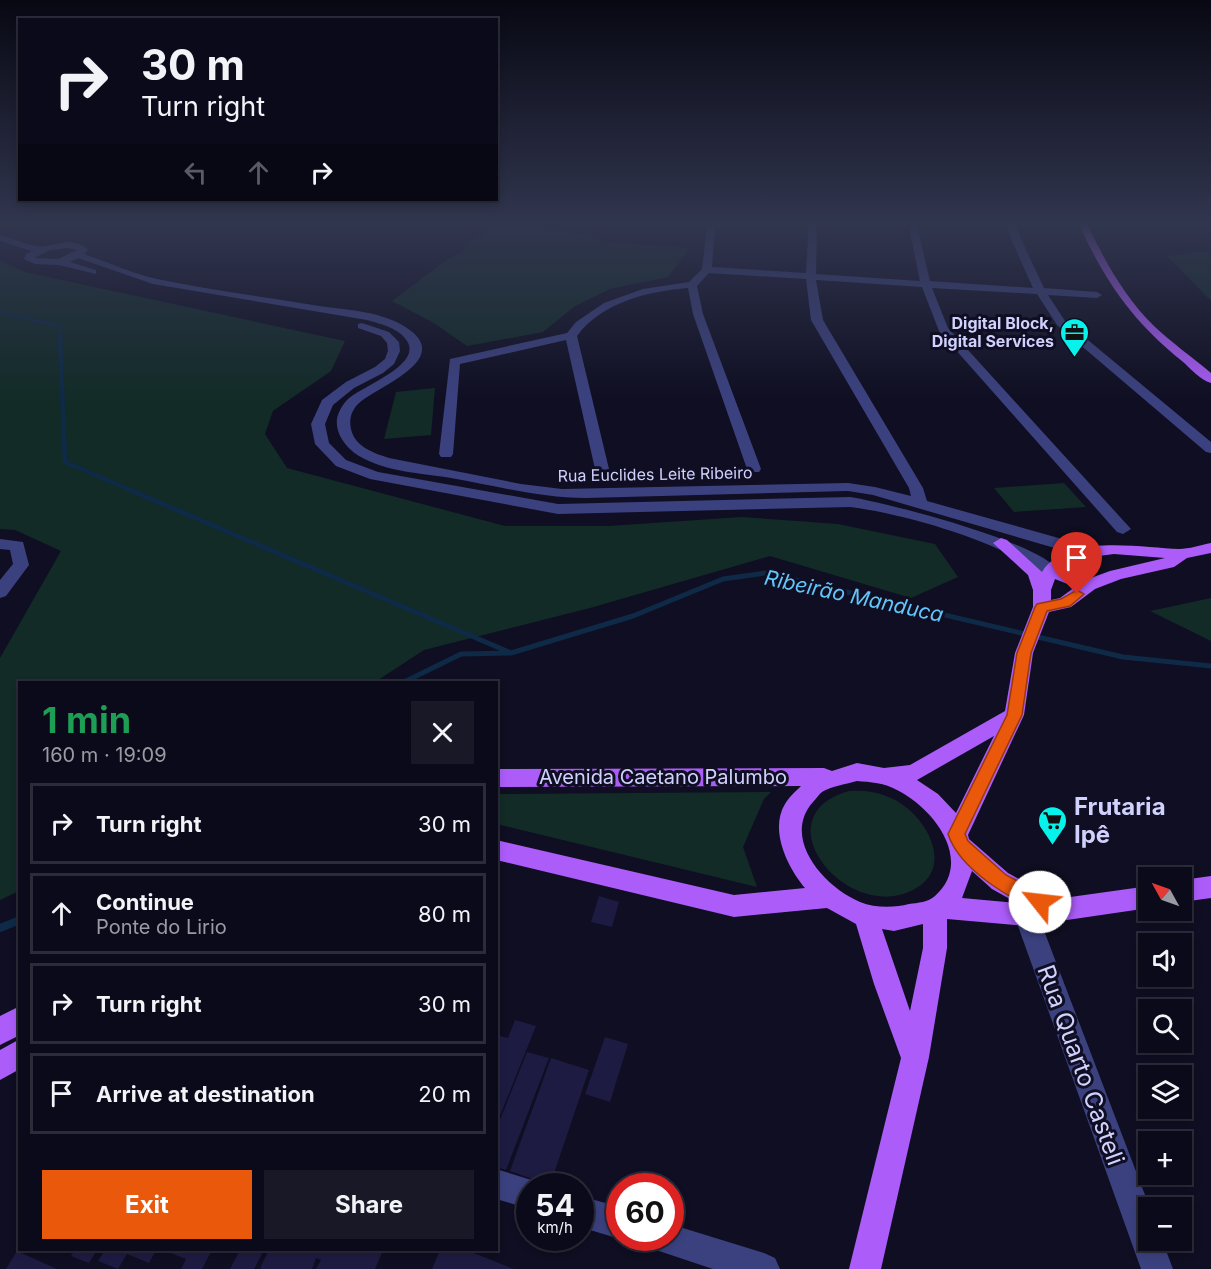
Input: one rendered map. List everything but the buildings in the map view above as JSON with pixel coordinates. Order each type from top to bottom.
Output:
[{"type":"main road","points":[[1115,281],[1133,309],[1150,328],[1211,379]]},
{"type":"main road","points":[[1001,543],[1035,573],[1041,604]]},
{"type":"main road","points":[[865,1269],[915,1058],[935,948],[938,908],[955,890],[962,868],[959,840],[1014,715],[1024,653],[1052,571],[1067,560],[1088,552],[1114,549],[1182,554],[1211,548]]},
{"type":"main road","points":[[1088,552],[1106,562],[1116,574]]},
{"type":"main road","points":[[1041,604],[1065,603],[1089,585],[1116,574],[1168,563],[1182,554]]},
{"type":"main road","points":[[1052,571],[1089,585]]},
{"type":"main road","points":[[1014,715],[913,772],[882,775],[857,772],[829,777],[811,785],[796,802],[789,824],[792,849],[805,874],[827,897],[852,911],[891,920],[915,918],[938,908],[1025,904],[1056,912],[1138,899]]},
{"type":"main road","points":[[882,775],[906,784],[927,797],[944,814],[959,840],[1025,904]]},
{"type":"main road","name":"Avenida Caetano Palumbo","points":[[498,778],[829,777]]},
{"type":"main road","points":[[498,850],[734,906],[827,897]]},
{"type":"main road","points":[[1192,890],[1211,887]]},
{"type":"main road","points":[[866,916],[887,984],[915,1058]]},
{"type":"main road","points":[[0,1032],[18,1020]]},
{"type":"main road","points":[[0,1066],[18,1053]]},
{"type":"street","name":"Rua Euclides Leite Ribeiro","points":[[118,281],[139,288],[373,328],[386,334],[393,342],[394,351],[390,360],[327,403],[318,424],[322,444],[342,463],[375,476],[515,502],[558,508],[590,500]]},
{"type":"street","name":"Rua Euclides Leite Ribeiro","points":[[154,281],[368,317],[403,329],[413,338],[416,350],[410,362],[396,375],[368,390],[349,405],[342,421],[346,438],[363,452],[390,463],[590,500],[920,504],[940,517],[1001,543],[1052,571]]},
{"type":"street","points":[[602,469],[571,336],[578,324],[629,295],[676,285],[692,285],[696,281]]},
{"type":"street","points":[[812,281],[817,320],[916,488],[920,504]]},
{"type":"street","points":[[880,281],[1096,295]]},
{"type":"street","points":[[1035,281],[1060,322],[1211,449]]},
{"type":"street","points":[[926,284],[943,329],[1123,529]]},
{"type":"street","points":[[692,285],[698,314],[754,468]]},
{"type":"street","points":[[447,454],[454,362],[571,336]]},
{"type":"street","name":"Rua Euclides Leite Ribeiro","points":[[895,504],[1088,552]]},
{"type":"street","points":[[0,592],[21,565],[8,545]]},
{"type":"street","name":"Rua Quarto Casteli","points":[[1025,904],[1157,1269]]},
{"type":"street","points":[[498,1185],[516,1190]]},
{"type":"street","points":[[684,1244],[764,1269]]},
{"type":"green space","points":[[0,281],[68,281],[345,341],[331,371],[273,411],[265,434],[287,468],[505,526],[608,526],[742,517],[838,524],[935,544],[958,577],[911,598],[770,556],[590,608],[424,650],[377,681],[18,681],[18,891],[0,900],[0,658],[61,551],[15,530],[0,529]]},
{"type":"green space","points":[[418,281],[648,281],[610,289],[575,306],[543,332],[467,346],[434,323],[392,301]]},
{"type":"green space","points":[[1192,281],[1211,281],[1211,301]]},
{"type":"green space","points":[[435,388],[431,435],[384,439],[396,392]]},
{"type":"green space","points":[[1064,483],[1086,507],[1014,512],[994,488]]},
{"type":"green space","points":[[1081,560],[1095,565],[1093,573],[1080,577],[1066,572],[1066,567]]},
{"type":"green space","points":[[1211,598],[1211,641],[1150,611]]},
{"type":"green space","points":[[849,791],[872,792],[888,797],[917,817],[932,843],[934,857],[932,870],[925,882],[911,891],[886,897],[861,892],[839,880],[822,862],[812,842],[812,822],[823,804]]},
{"type":"green space","points":[[771,792],[764,799],[743,847],[757,887],[498,824],[498,794]]},
{"type":"waterway","points":[[0,312],[60,326],[61,340]]},
{"type":"waterway","points":[[60,338],[65,462],[133,491]]},
{"type":"waterway","points":[[130,490],[509,652]]},
{"type":"waterway","name":"Ribeirão Manduca","points":[[406,681],[461,654],[511,653],[633,616],[723,579],[766,573],[1123,657],[1211,666]]},
{"type":"waterway","name":"Ribeirão Manduca","points":[[0,928],[18,921]]},
{"type":"place","name":"Digital Block, Digital Services","points":[[1075,358]]},
{"type":"place","name":"Frutaria Ipê","points":[[1053,846]]},
{"type":"route","points":[[1040,902],[1000,881],[960,845],[957,834],[1014,715],[1024,653],[1042,607],[1065,603],[1077,594]]}]
